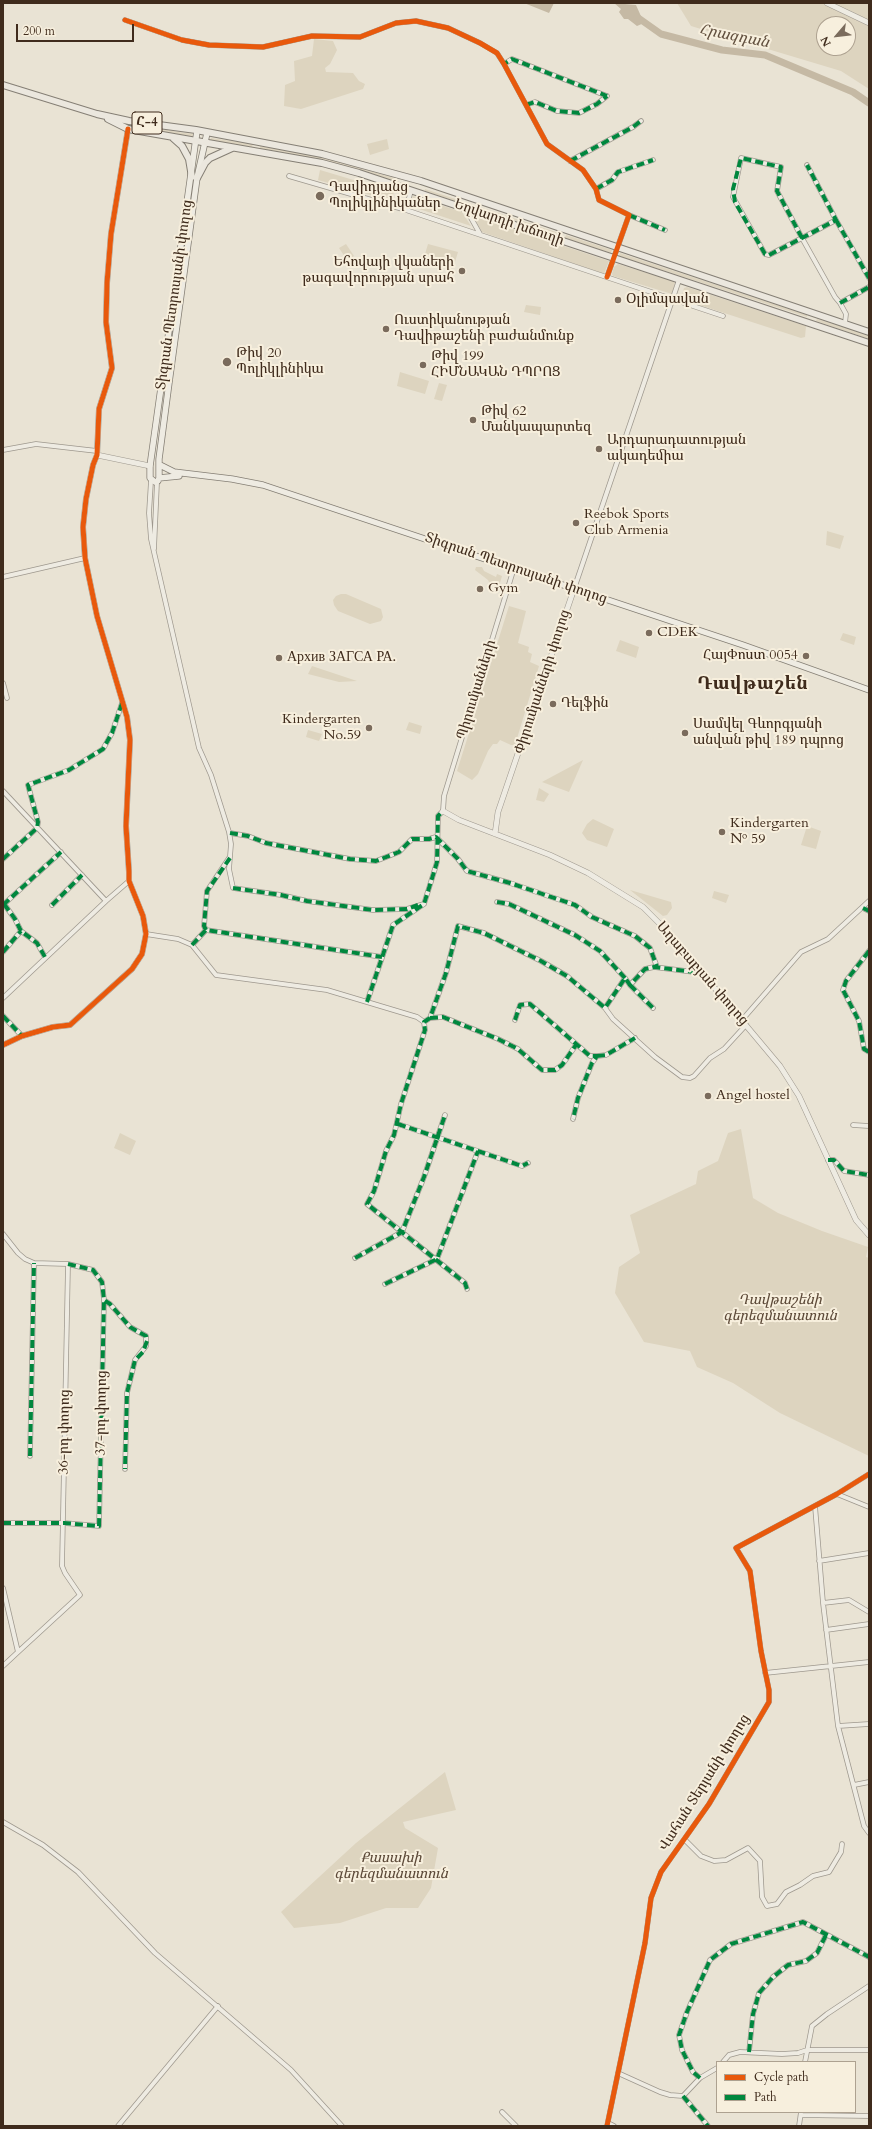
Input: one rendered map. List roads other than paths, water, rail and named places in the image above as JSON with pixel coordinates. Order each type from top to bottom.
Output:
[{"type":"main road","name":"Եղվարդի խճուղի","points":[[3,85],[97,114],[129,121],[198,131],[322,154],[400,176],[618,247],[869,332]]},
{"type":"main road","name":"Եղվարդի խճուղի","points":[[97,114],[128,129],[205,144],[254,150],[322,163],[411,190],[869,343]]},
{"type":"main road","name":"Տիգրան Պետրոսյանի փողոց","points":[[198,131],[194,177],[160,462],[174,472],[232,479],[263,485],[573,590],[743,645],[869,691]]},
{"type":"main road","name":"Տիգրան Պետրոսյանի փողոց","points":[[150,466],[194,177],[207,133]]},
{"type":"main road","points":[[171,137],[182,146],[189,159],[194,177]]},
{"type":"main road","points":[[254,150],[256,142]]},
{"type":"main road","points":[[194,177],[210,158],[233,147]]},
{"type":"main road","points":[[397,186],[400,176]]},
{"type":"main road","points":[[812,323],[816,313]]},
{"type":"main road","points":[[152,460],[160,462],[156,480]]},
{"type":"main road","points":[[150,466],[156,480]]},
{"type":"main road","name":"Տիգրան Պետրոսյանի փողոց","points":[[156,480],[186,476],[256,487],[514,570]]},
{"type":"street","points":[[827,3],[869,23]]},
{"type":"street","points":[[125,20],[182,40],[209,45],[263,47],[312,36],[360,37],[396,23],[416,20],[448,28],[497,53],[547,144],[583,170],[596,189],[599,200],[629,215],[665,230]]},
{"type":"street","points":[[504,64],[512,59],[607,96],[597,104],[578,113],[557,111],[536,102],[526,105]]},
{"type":"street","points":[[570,161],[633,127],[641,121]]},
{"type":"street","points":[[3,1045],[22,1036],[53,1027],[70,1025],[132,968],[142,954],[146,934],[143,916],[129,881],[126,826],[130,740],[122,703],[97,616],[85,558],[83,527],[84,513],[93,465],[97,453],[100,409],[112,368],[106,322],[107,283],[111,234],[128,129]]},
{"type":"street","points":[[836,220],[802,238],[769,255],[765,254],[733,197],[741,158],[781,167],[777,192],[802,238],[846,314],[845,323]]},
{"type":"street","points":[[596,189],[612,180],[618,172],[653,160]]},
{"type":"street","points":[[807,165],[869,278]]},
{"type":"street","points":[[289,176],[406,210],[723,316]]},
{"type":"street","points":[[406,210],[411,190]]},
{"type":"street","points":[[466,209],[480,234]]},
{"type":"street","points":[[607,278],[629,215]]},
{"type":"street","name":"Փիրումյանների փողոց","points":[[495,834],[498,812],[679,280]]},
{"type":"street","points":[[840,303],[869,287]]},
{"type":"street","points":[[3,450],[36,444],[97,453],[150,466]]},
{"type":"street","points":[[156,480],[149,513],[150,540],[154,551],[161,588],[199,748],[211,775],[230,833],[229,870],[233,888],[282,895],[307,901],[373,910],[407,909],[424,904]]},
{"type":"street","points":[[3,577],[85,558]]},
{"type":"street","name":"Պիրումյանների","points":[[424,904],[437,862],[436,837],[438,816],[443,811],[444,796],[514,570]]},
{"type":"street","points":[[3,682],[8,698]]},
{"type":"street","points":[[3,859],[38,828],[38,822],[28,785],[69,770],[103,749],[112,733],[122,703]]},
{"type":"street","points":[[3,791],[106,901]]},
{"type":"street","name":"Աղաբաբյան փողոց","points":[[443,811],[495,834],[550,855],[606,883],[645,910],[666,930],[780,1066],[799,1096],[856,1220],[869,1235]]},
{"type":"street","points":[[230,833],[248,836],[266,843],[350,859],[376,861],[399,852],[412,839],[429,839],[436,837],[451,851],[466,871],[510,883],[575,905],[592,917],[636,936],[650,948],[657,967]]},
{"type":"street","points":[[45,957],[37,943],[21,931],[15,918],[3,905],[61,852]]},
{"type":"street","points":[[206,930],[204,926],[207,891],[230,858]]},
{"type":"street","points":[[52,905],[82,875]]},
{"type":"street","points":[[3,998],[45,957],[129,881]]},
{"type":"street","points":[[742,1020],[801,952],[828,939],[869,901]]},
{"type":"street","points":[[497,902],[509,904],[575,935],[600,951],[653,1008]]},
{"type":"street","points":[[367,1002],[393,925],[424,904]]},
{"type":"street","points":[[863,908],[869,911]]},
{"type":"street","points":[[430,1018],[458,926],[484,933],[541,961],[567,976],[604,1008],[661,1062],[682,1077],[690,1078],[710,1058],[724,1048],[746,1025]]},
{"type":"street","points":[[192,945],[206,930]]},
{"type":"street","points":[[206,930],[382,957]]},
{"type":"street","points":[[3,952],[21,931]]},
{"type":"street","points":[[146,934],[178,940],[192,945],[216,975],[327,990],[418,1017],[424,1022],[425,1030],[401,1104],[398,1124],[384,1158],[374,1191],[367,1204],[437,1259],[465,1283],[467,1289]]},
{"type":"street","points":[[869,950],[846,981],[843,990],[859,1021],[864,1049],[869,1052]]},
{"type":"street","points":[[630,985],[645,970],[657,967],[702,973]]},
{"type":"street","points":[[604,1008],[624,978]]},
{"type":"street","points":[[515,1020],[520,1005],[530,1004],[590,1056],[606,1055],[635,1038]]},
{"type":"street","points":[[3,1016],[22,1036]]},
{"type":"street","points":[[424,1022],[430,1018],[443,1017],[498,1039],[518,1050],[542,1070],[555,1070],[562,1065],[576,1045]]},
{"type":"street","points":[[573,1119],[578,1098],[592,1063],[597,1056]]},
{"type":"street","points":[[355,1258],[402,1232],[424,1177],[445,1115]]},
{"type":"street","points":[[398,1124],[522,1166],[528,1162]]},
{"type":"street","points":[[853,1125],[869,1126]]},
{"type":"street","points":[[385,1284],[437,1259],[478,1151]]},
{"type":"street","points":[[828,1160],[834,1160],[844,1171],[869,1174]]},
{"type":"street","points":[[3,1234],[18,1253],[25,1259],[34,1263],[30,1456]]},
{"type":"street","name":"37-րդ փողոց","points":[[34,1263],[68,1264],[93,1270],[102,1282],[104,1300],[99,1526],[64,1523]]},
{"type":"street","name":"36-րդ փողոց","points":[[18,1652],[80,1595],[62,1566],[68,1264]]},
{"type":"street","points":[[104,1300],[110,1304],[130,1327],[146,1336],[147,1341],[143,1352],[136,1360],[127,1393],[125,1469]]},
{"type":"street","points":[[869,1474],[815,1506],[823,1603],[838,1726],[864,1826],[869,1833]]},
{"type":"street","points":[[837,1494],[869,1508]]},
{"type":"street","name":"Վահան Տերյանի փողոց","points":[[608,2124],[645,1943],[651,1898],[661,1872],[710,1804],[769,1702],[769,1690],[765,1673],[750,1571],[736,1548],[815,1506]]},
{"type":"street","points":[[3,1523],[64,1523]]},
{"type":"street","points":[[820,1561],[869,1553]]},
{"type":"street","points":[[3,1588],[18,1652],[3,1666]]},
{"type":"street","points":[[823,1603],[849,1600],[869,1612]]},
{"type":"street","points":[[826,1630],[869,1624]]},
{"type":"street","points":[[765,1673],[869,1662]]},
{"type":"street","points":[[838,1726],[869,1724]]},
{"type":"street","points":[[854,1785],[869,1782]]},
{"type":"street","points":[[3,1822],[43,1844],[78,1872],[155,1953],[291,2070],[342,2126]]},
{"type":"street","points":[[685,1840],[701,1856],[714,1861],[726,1860],[748,1848],[760,1861],[762,1897],[767,1906],[777,1904],[786,1892],[813,1876],[829,1872],[841,1852],[842,1844]]},
{"type":"street","points":[[700,2078],[692,2072],[682,2050],[679,2035],[687,2012],[710,1960],[731,1944],[800,1923],[806,1923],[869,1957]]},
{"type":"street","points":[[749,2052],[753,2014],[759,1993],[773,1977],[788,1965],[806,1961],[817,1953],[826,1935]]},
{"type":"street","points":[[805,2061],[806,2050],[812,2026],[827,2014],[869,1986]]},
{"type":"street","points":[[118,2126],[218,2006]]},
{"type":"street","points":[[724,2061],[734,2053],[749,2052],[782,2054],[798,2053],[806,2050],[869,2050]]},
{"type":"street","points":[[618,2073],[670,2096],[684,2096],[700,2078],[716,2069]]},
{"type":"street","points":[[684,2096],[708,2126]]},
{"type":"street","points":[[502,2112],[516,2126]]},
{"type":"street","points":[[799,2126],[801,2113],[869,2116]]},
{"type":"street","points":[[608,2124],[614,2126]]},
{"type":"waterway","name":"Հրազդան","points":[[637,17],[661,34],[722,50],[765,55],[853,92],[869,103]]},
{"type":"place","name":"Դավիդյանց Պոլիկլինիկաներ","points":[[320,196]]},
{"type":"place","name":"Եհովայի վկաների թագավորության սրահ","points":[[462,271]]},
{"type":"place","name":"Օլիմպավան","points":[[618,300]]},
{"type":"place","name":"Ուստիկանության Դավիթաշենի բաժանմունք","points":[[386,329]]},
{"type":"place","name":"Թիվ 20 Պոլիկլինիկա","points":[[227,362]]},
{"type":"place","name":"Թիվ 199 ՀԻՄՆԱԿԱՆ ԴՊՐՈՑ","points":[[423,365]]},
{"type":"place","name":"Թիվ 62 Մանկապարտեզ","points":[[473,420]]},
{"type":"place","name":"Արդարադատության ակադեմիա","points":[[599,449]]},
{"type":"place","name":"Reebok Sports Club Armenia","points":[[576,523]]},
{"type":"place","name":"Gym","points":[[480,589]]},
{"type":"place","name":"CDEK","points":[[649,633]]},
{"type":"place","name":"ՀայՓոստ 0054","points":[[806,656]]},
{"type":"place","name":"Архив ЗАГСА РА.","points":[[279,658]]},
{"type":"place","name":"Դելֆին","points":[[553,704]]},
{"type":"place","name":"Kindergarten No.59","points":[[369,728]]},
{"type":"place","name":"Սամվել Գևորգյանի անվան թիվ 189 դպրոց","points":[[685,733]]},
{"type":"place","name":"Kindergarten № 59","points":[[722,832]]},
{"type":"place","name":"Angel hostel","points":[[708,1096]]},
{"type":"district","name":"Դավթաշեն","points":[[753,685]]},
{"type":"park label","name":"Դավթաշենի գերեզմանատուն","points":[[780,1310]]},
{"type":"park label","name":"Քասախի գերեզմանատուն","points":[[391,1868]]}]
